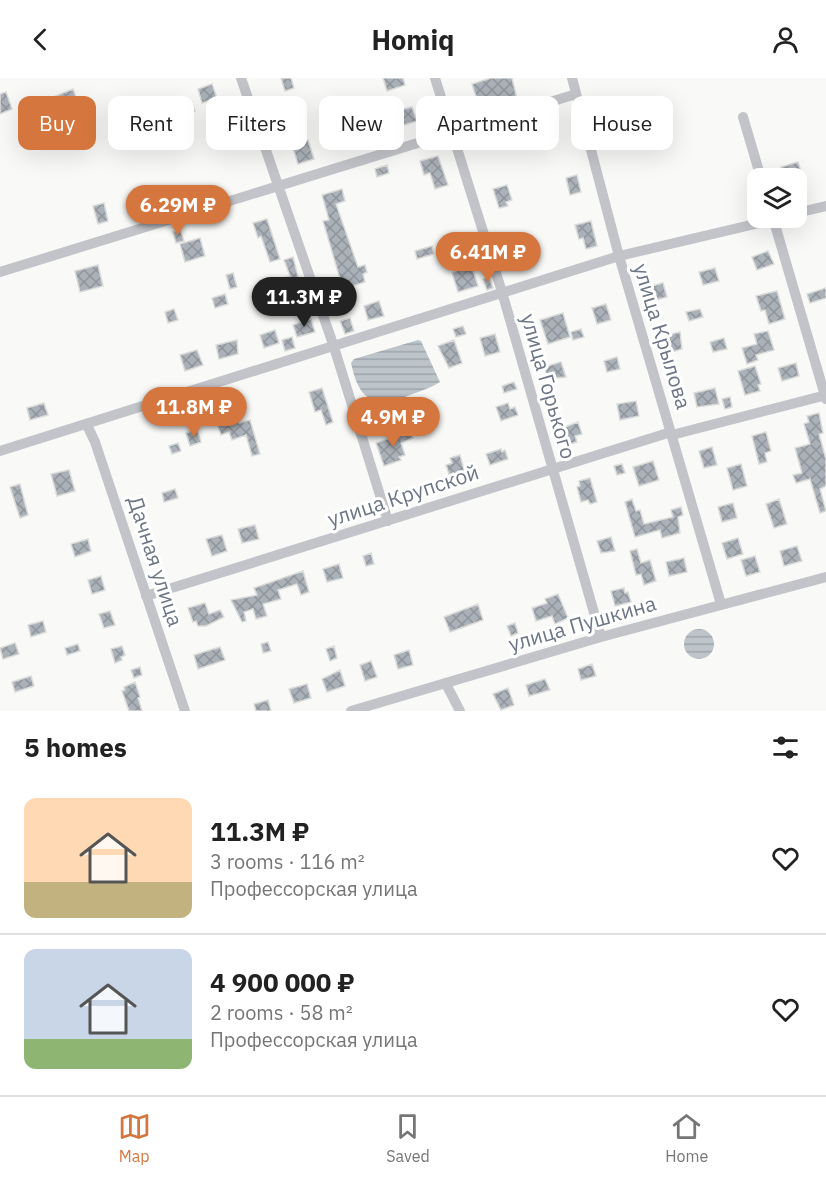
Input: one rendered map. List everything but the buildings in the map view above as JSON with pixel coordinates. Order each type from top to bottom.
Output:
[{"type":"street","points":[[241,78],[334,347],[388,521]]},
{"type":"street","name":"улица Горького","points":[[435,78],[441,96]]},
{"type":"street","name":"улица Крылова","points":[[572,78],[618,256],[721,604]]},
{"type":"street","points":[[559,99],[576,94]]},
{"type":"street","points":[[743,117],[758,168]]},
{"type":"street","points":[[0,272],[416,143]]},
{"type":"street","name":"улица Горького","points":[[459,150],[601,637]]},
{"type":"street","points":[[807,210],[826,206]]},
{"type":"street","points":[[0,452],[618,256],[747,225]]},
{"type":"street","points":[[779,228],[826,396]]},
{"type":"street","name":"улица Крупской","points":[[146,596],[552,468],[672,433],[826,396]]},
{"type":"street","name":"Дачная улица","points":[[87,425],[96,442],[185,711]]},
{"type":"street","name":"улица Пушкина","points":[[351,711],[601,637],[826,577]]},
{"type":"street","points":[[446,684],[460,711]]},
{"type":"shaded area","points":[[421,341],[440,382],[410,395],[387,401],[378,401],[364,394],[354,376],[351,363],[354,359]]},
{"type":"shaded area","points":[[699,629],[710,633],[714,644],[710,655],[699,659],[688,655],[684,644],[688,633]]}]
